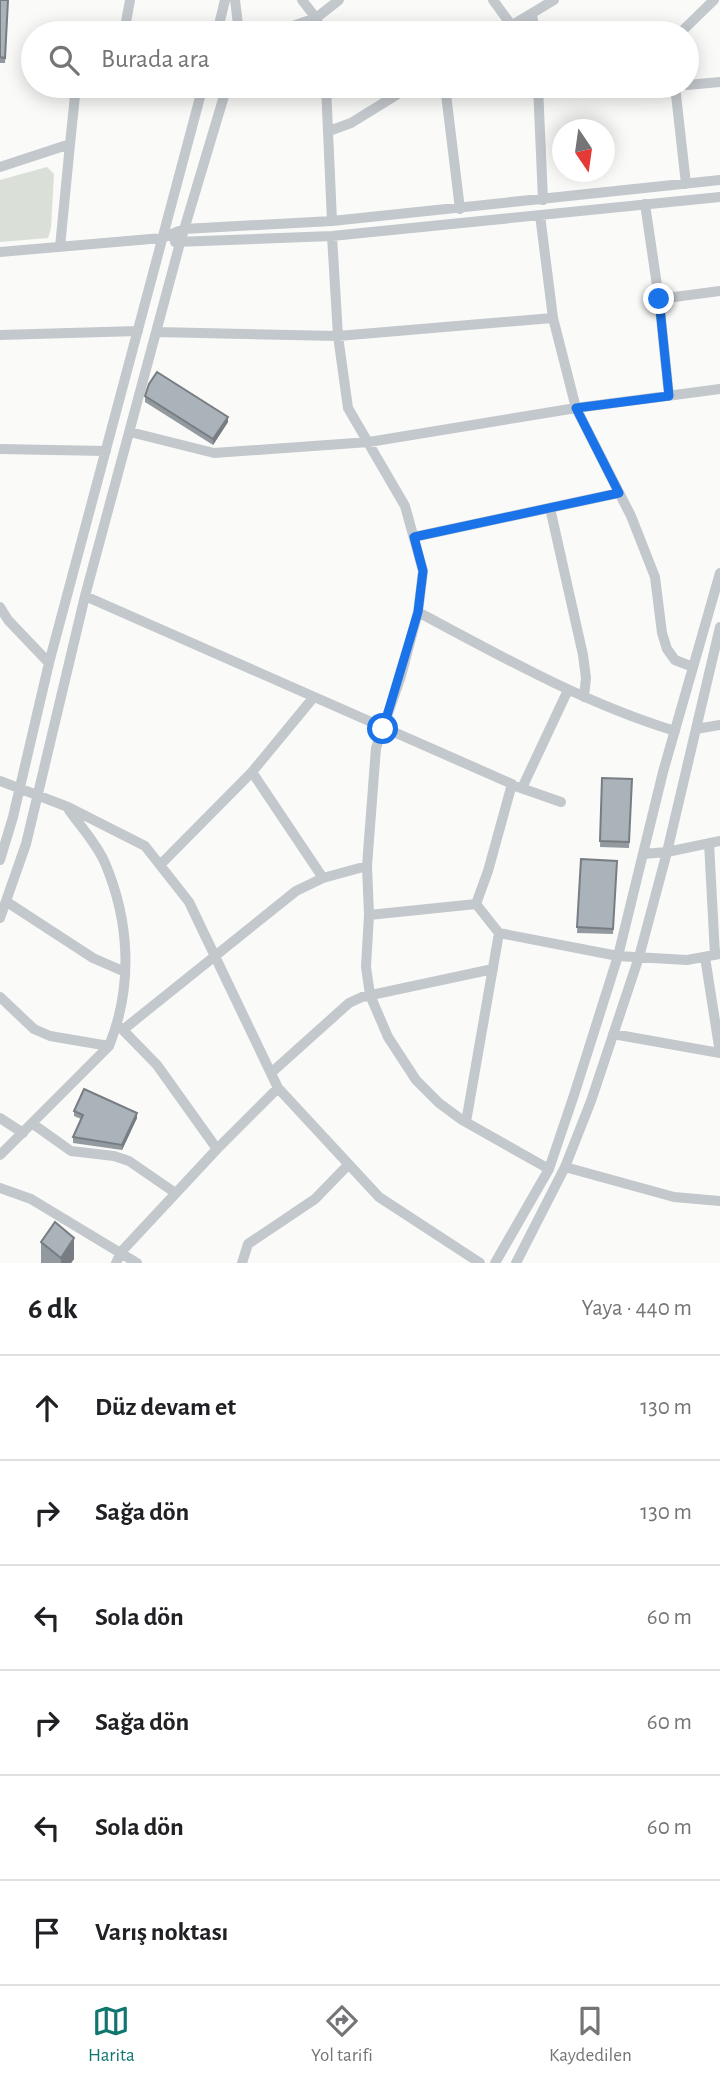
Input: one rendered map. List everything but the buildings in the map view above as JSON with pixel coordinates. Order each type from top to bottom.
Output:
[{"type":"street","points":[[126,21],[130,0]]},
{"type":"street","points":[[220,21],[225,0]]},
{"type":"street","points":[[235,0],[238,21]]},
{"type":"street","points":[[302,0],[317,21]]},
{"type":"street","points":[[307,21],[316,18],[339,0]]},
{"type":"street","points":[[493,0],[508,21]]},
{"type":"street","points":[[520,21],[554,0]]},
{"type":"street","points":[[691,21],[710,1]]},
{"type":"street","points":[[531,14],[532,21]]},
{"type":"street","points":[[699,84],[720,82]]},
{"type":"street","points":[[60,247],[75,98]]},
{"type":"street","points":[[0,860],[20,789],[49,663],[200,98]]},
{"type":"street","points":[[0,918],[26,844],[85,596],[180,243],[223,98]]},
{"type":"street","points":[[327,98],[332,221]]},
{"type":"street","points":[[329,131],[351,123],[392,98]]},
{"type":"street","points":[[446,98],[460,209]]},
{"type":"street","points":[[539,98],[543,200]]},
{"type":"street","points":[[678,98],[686,184]]},
{"type":"street","points":[[0,167],[70,144]]},
{"type":"street","points":[[0,252],[162,238],[184,229],[332,221],[720,180]]},
{"type":"street","points":[[162,238],[180,243],[332,236],[720,197]]},
{"type":"street","points":[[645,204],[659,299],[669,396]]},
{"type":"street","points":[[540,215],[553,318],[576,408],[631,516],[655,577],[667,649],[675,660],[693,667]]},
{"type":"street","points":[[332,236],[338,336],[348,408],[405,506],[423,571],[418,612],[376,748],[367,866],[369,915],[366,967],[370,995],[388,1037],[416,1080],[439,1103],[466,1122],[550,1169]]},
{"type":"street","points":[[659,299],[720,291]]},
{"type":"street","points":[[156,332],[338,336],[553,318]]},
{"type":"street","points":[[0,335],[138,331]]},
{"type":"street","points":[[130,432],[214,453],[369,442],[576,408],[720,389]]},
{"type":"street","points":[[0,449],[106,451]]},
{"type":"street","points":[[414,537],[619,493]]},
{"type":"street","points":[[550,508],[583,655],[586,678],[584,697]]},
{"type":"street","points":[[495,1263],[550,1169],[618,956],[675,731],[720,573]]},
{"type":"street","points":[[85,596],[383,729],[561,802]]},
{"type":"street","points":[[0,607],[8,620],[49,663]]},
{"type":"street","points":[[418,612],[568,690],[627,716],[675,731]]},
{"type":"street","points":[[516,1263],[565,1167],[639,957],[667,852],[720,627]]},
{"type":"street","points":[[476,904],[517,786],[568,690]]},
{"type":"street","points":[[160,865],[251,772],[313,698]]},
{"type":"street","points":[[696,729],[720,724]]},
{"type":"street","points":[[251,772],[323,878]]},
{"type":"street","points":[[0,781],[68,807],[145,846],[190,902],[278,1088],[379,1197],[480,1263]]},
{"type":"street","points":[[68,807],[104,861],[122,915],[125,972],[121,1027],[157,1065],[217,1149]]},
{"type":"street","points":[[613,1034],[720,1053],[713,955],[714,842],[643,854]]},
{"type":"street","points":[[0,1155],[109,1046],[121,1027],[216,957],[296,891],[323,878],[367,866]]},
{"type":"street","points":[[7,902],[93,958],[125,972]]},
{"type":"street","points":[[369,915],[476,904]]},
{"type":"street","points":[[476,904],[499,933],[618,956],[687,960],[713,955]]},
{"type":"street","points":[[466,1122],[499,933]]},
{"type":"street","points":[[271,1073],[349,1003],[370,995],[493,969]]},
{"type":"street","points":[[0,997],[34,1029],[42,1033],[109,1046]]},
{"type":"street","points":[[118,1258],[174,1192],[278,1088]]},
{"type":"street","points":[[0,1118],[23,1133]]},
{"type":"street","points":[[33,1124],[71,1151],[114,1156],[129,1161],[174,1192]]},
{"type":"street","points":[[242,1263],[248,1244],[315,1199],[348,1165]]},
{"type":"street","points":[[565,1167],[674,1197],[720,1201]]},
{"type":"street","points":[[0,1188],[32,1199],[118,1258],[137,1263]]},
{"type":"shaded area","points":[[47,167],[54,174],[48,238],[0,242],[0,180]]},
{"type":"route","points":[[383,729],[418,612],[423,571],[414,537],[619,493],[576,408],[669,396],[659,299]]}]
